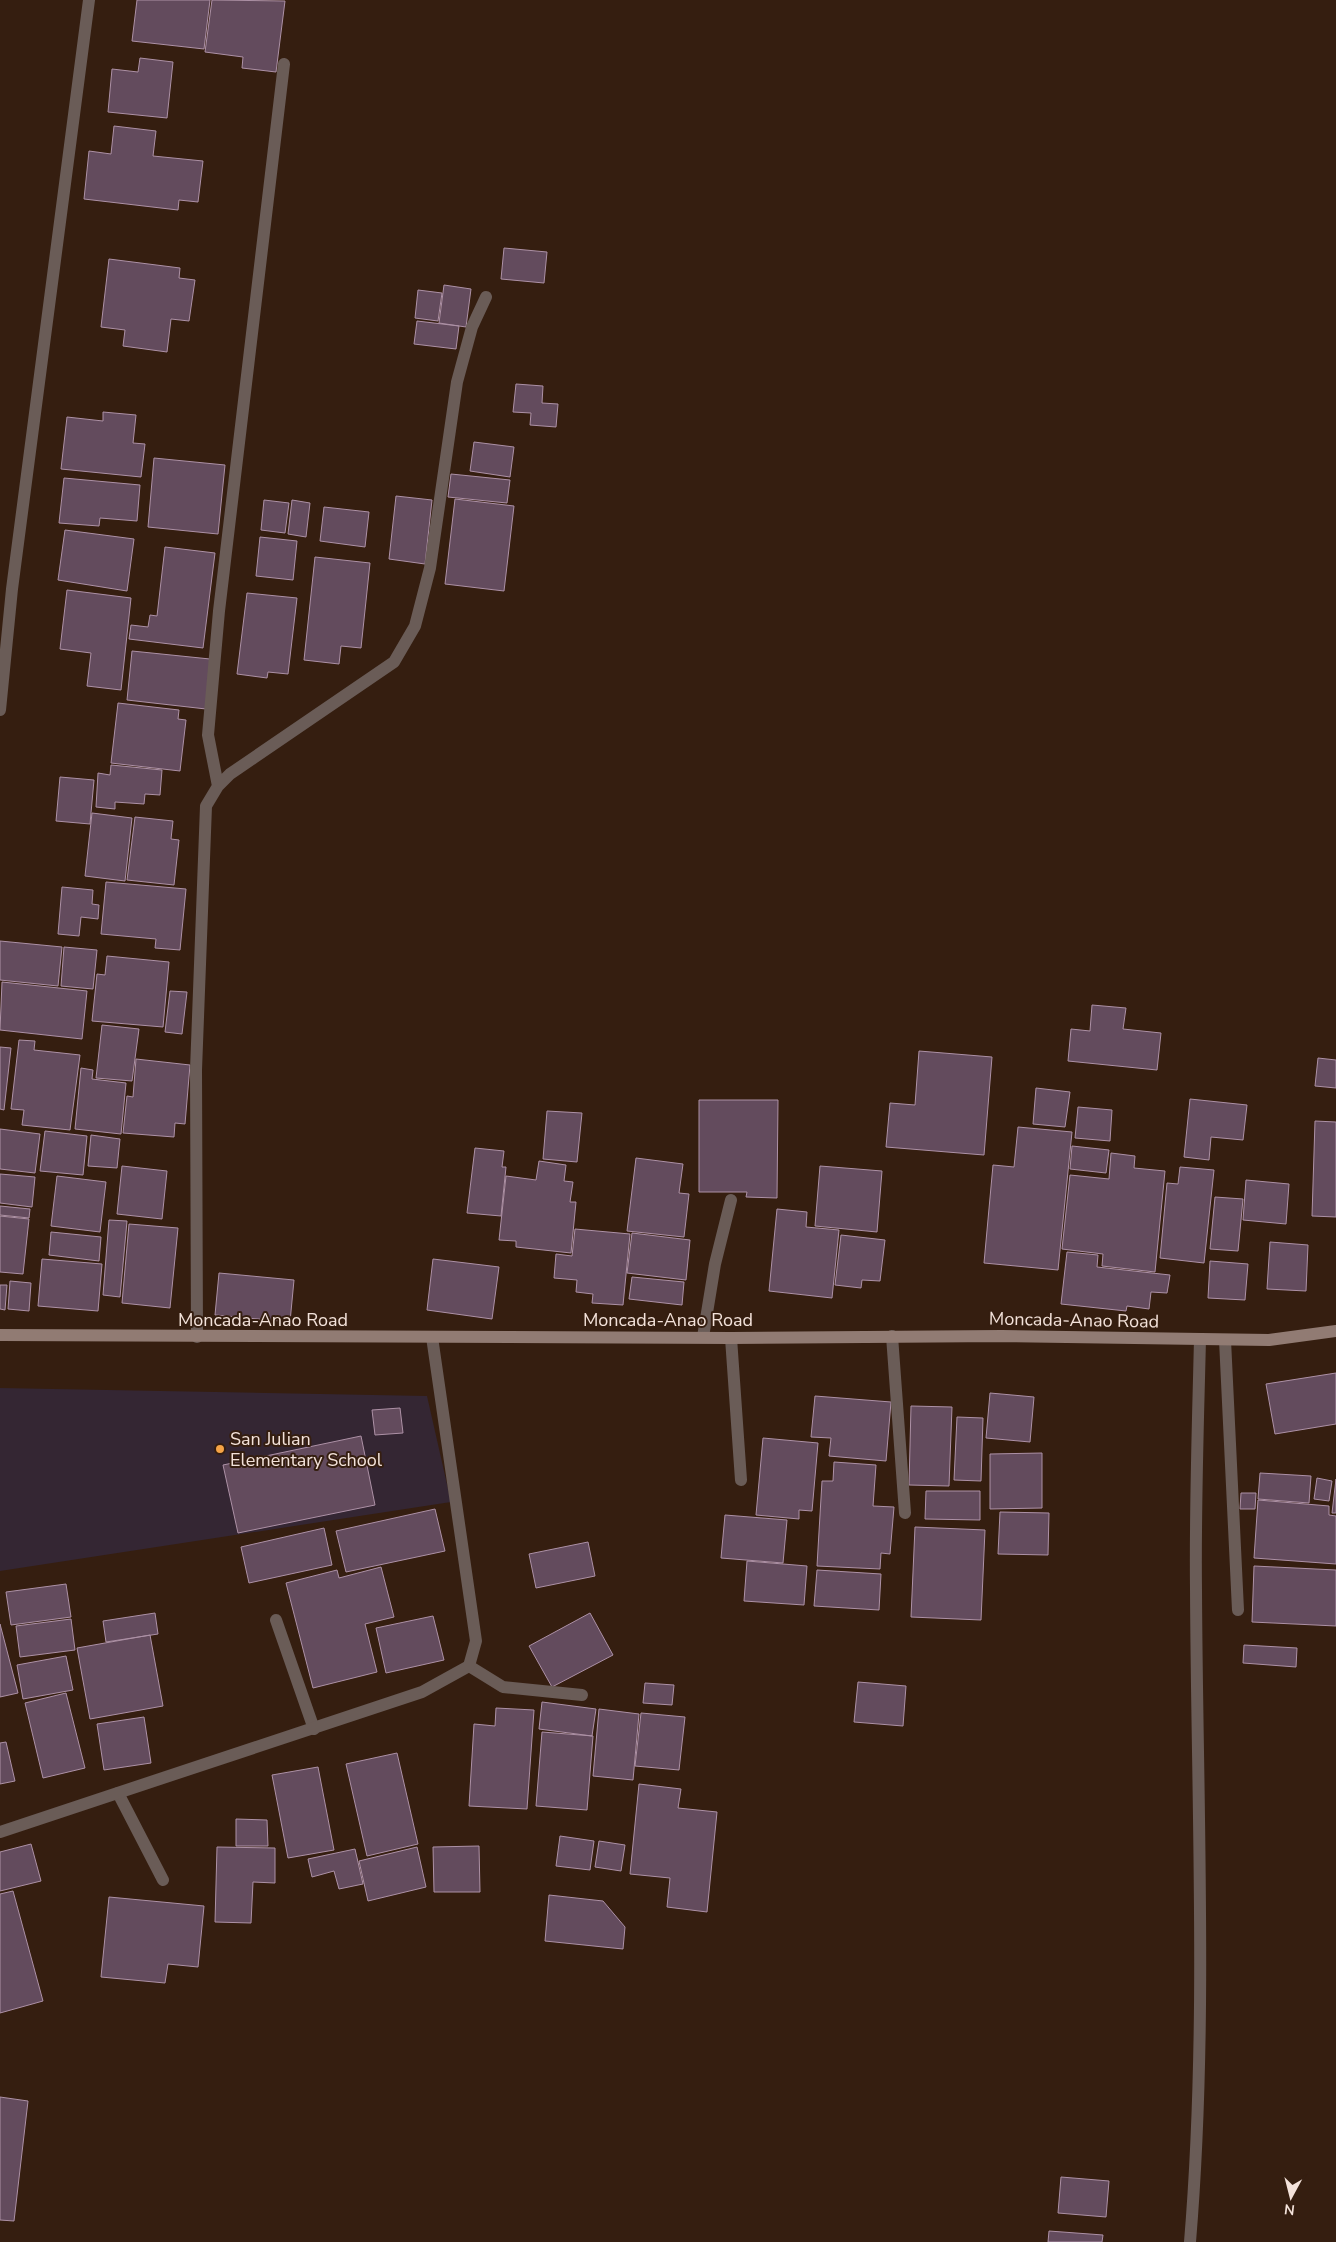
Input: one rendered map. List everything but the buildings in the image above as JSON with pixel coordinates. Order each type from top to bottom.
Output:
[{"type":"main road","name":"Moncada-Anao Road","points":[[0,1335],[731,1338],[892,1336],[1269,1340],[1336,1331]]},
{"type":"street","points":[[0,710],[14,579],[89,0]]},
{"type":"street","points":[[218,786],[208,735],[218,620],[284,64]]},
{"type":"street","points":[[197,1337],[196,1070],[206,806],[218,786],[230,774],[394,662],[415,626],[430,568],[457,382],[472,327],[486,297]]},
{"type":"street","points":[[703,1337],[716,1264],[731,1200]]},
{"type":"street","points":[[892,1336],[905,1513]]},
{"type":"street","points":[[0,1832],[422,1692],[469,1666],[476,1641],[432,1337]]},
{"type":"street","points":[[731,1338],[741,1480]]},
{"type":"street","points":[[1190,2242],[1197,2154],[1201,1889],[1196,1587],[1200,1340]]},
{"type":"street","points":[[1225,1340],[1238,1610]]},
{"type":"street","points":[[276,1620],[314,1729]]},
{"type":"street","points":[[469,1666],[503,1687],[582,1695]]},
{"type":"street","points":[[118,1793],[163,1880]]},
{"type":"shaded area","name":"San Julian Elementary School","points":[[0,1388],[427,1396],[451,1502],[0,1571]]},
{"type":"place","name":"San Julian Elementary School","points":[[220,1449]]}]
